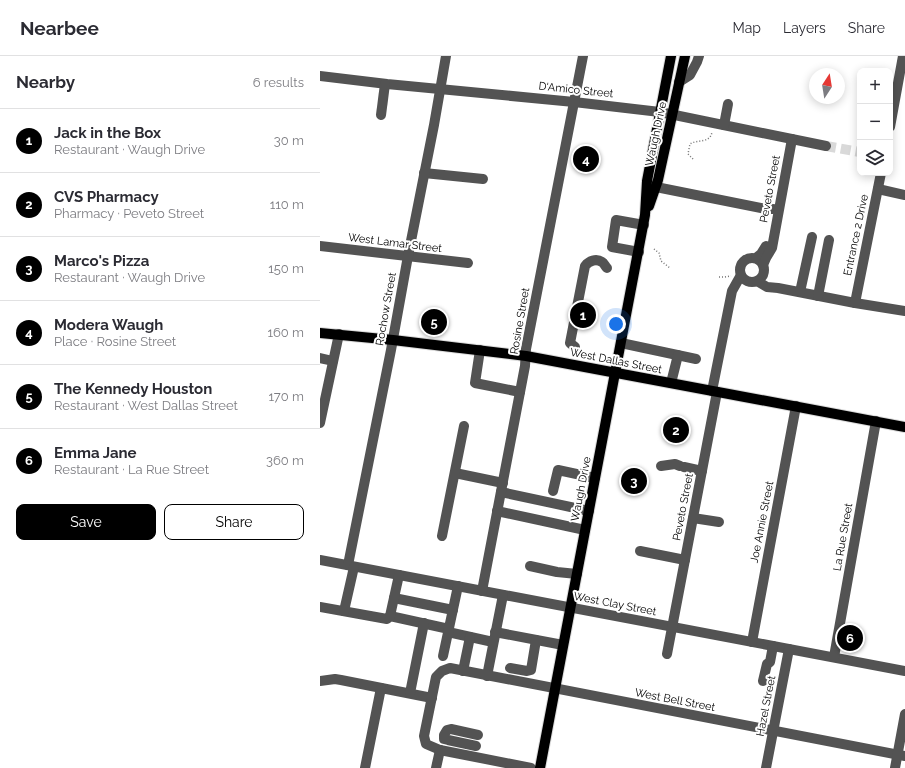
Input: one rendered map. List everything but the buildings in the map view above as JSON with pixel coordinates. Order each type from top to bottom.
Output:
[{"type":"main road","name":"Waugh Drive","points":[[540,768],[645,220],[647,181],[671,56]]},
{"type":"main road","name":"Waugh Drive","points":[[645,220],[656,187],[684,56]]},
{"type":"main road","name":"West Dallas Street","points":[[320,332],[526,356],[905,427]]},
{"type":"street","name":"Rochow Street","points":[[344,611],[351,566],[446,56]]},
{"type":"street","name":"Rosine Street","points":[[482,591],[525,366],[529,334],[583,56]]},
{"type":"street","points":[[679,82],[690,74],[699,56]]},
{"type":"street","points":[[893,111],[903,56]]},
{"type":"street","name":"D'Amico Street","points":[[320,76],[660,112],[826,146]]},
{"type":"street","points":[[381,114],[385,84]]},
{"type":"street","points":[[724,125],[728,104]]},
{"type":"street","name":"Peveto Street","points":[[758,272],[761,254],[766,246],[789,138]]},
{"type":"street","name":"Peveto Street","points":[[730,299],[758,272],[772,248],[789,138]]},
{"type":"street","points":[[424,173],[483,179]]},
{"type":"street","name":"Entrance 2 Drive","points":[[855,303],[880,176]]},
{"type":"street","points":[[656,187],[773,210]]},
{"type":"street","points":[[878,189],[905,195]]},
{"type":"street","points":[[639,252],[612,247],[616,220],[645,220]]},
{"type":"street","points":[[800,292],[812,237]]},
{"type":"street","points":[[818,296],[829,240]]},
{"type":"street","name":"West Lamar Street","points":[[320,246],[468,263]]},
{"type":"street","name":"Peveto Street","points":[[667,654],[702,471],[730,299],[740,266],[744,261],[750,258],[758,272]]},
{"type":"street","points":[[575,347],[570,343],[585,266],[588,262],[594,260],[602,262],[607,268]]},
{"type":"street","points":[[737,275],[746,281],[758,272],[767,287],[905,311]]},
{"type":"street","points":[[320,423],[339,334]]},
{"type":"street","points":[[621,343],[696,359]]},
{"type":"street","points":[[480,350],[475,383],[520,392]]},
{"type":"street","points":[[671,383],[678,355]]},
{"type":"street","points":[[320,358],[333,361]]},
{"type":"street","name":"Joe Annie Street","points":[[752,642],[796,406]]},
{"type":"street","name":"La Rue Street","points":[[834,657],[876,421]]},
{"type":"street","points":[[442,536],[464,426]]},
{"type":"street","points":[[661,466],[675,464],[702,471]]},
{"type":"street","points":[[553,491],[558,470],[595,478]]},
{"type":"street","points":[[455,473],[502,488],[589,511]]},
{"type":"street","points":[[497,511],[585,530]]},
{"type":"street","points":[[693,518],[719,522]]},
{"type":"street","points":[[640,551],[685,560]]},
{"type":"street","name":"West Clay Street","points":[[320,560],[905,671]]},
{"type":"street","points":[[530,566],[557,572],[577,574]]},
{"type":"street","points":[[390,616],[399,575]]},
{"type":"street","points":[[443,656],[458,586]]},
{"type":"street","points":[[487,676],[503,595]]},
{"type":"street","points":[[394,598],[453,610]]},
{"type":"street","points":[[320,607],[387,619],[390,616],[424,623],[470,637],[536,640],[563,645]]},
{"type":"street","points":[[410,693],[424,623]]},
{"type":"street","points":[[463,671],[470,637]]},
{"type":"street","points":[[510,668],[527,671],[531,670],[536,640]]},
{"type":"street","points":[[763,681],[767,664],[770,662],[773,646]]},
{"type":"street","name":"Hazel Street","points":[[766,768],[790,649]]},
{"type":"street","points":[[770,662],[787,664]]},
{"type":"street","name":"West Bell Street","points":[[432,698],[436,677],[442,671],[450,668],[901,755]]},
{"type":"street","points":[[320,681],[341,680],[432,698],[424,736],[426,744],[440,750],[531,768]]},
{"type":"street","points":[[366,768],[381,688]]},
{"type":"street","points":[[895,768],[901,755],[905,714]]},
{"type":"street","points":[[476,746],[448,740],[444,738],[444,735],[447,730],[478,735]]},
{"type":"street","points":[[436,768],[440,750]]},
{"type":"path","points":[[693,159],[688,154],[690,144],[708,139],[712,136],[712,132]]},
{"type":"path","points":[[654,249],[658,253],[661,261],[670,268]]},
{"type":"path","points":[[719,277],[737,275]]},
{"type":"tunnel","points":[[826,146],[857,151]]},
{"type":"place","name":"Modera Waugh","points":[[586,159]]},
{"type":"place","name":"Jack in the Box","points":[[583,315]]},
{"type":"place","name":"The Kennedy Houston","points":[[434,322]]},
{"type":"place","name":"CVS Pharmacy","points":[[676,430]]},
{"type":"place","name":"Marco's Pizza","points":[[634,481]]},
{"type":"place","name":"Emma Jane","points":[[850,638]]}]
